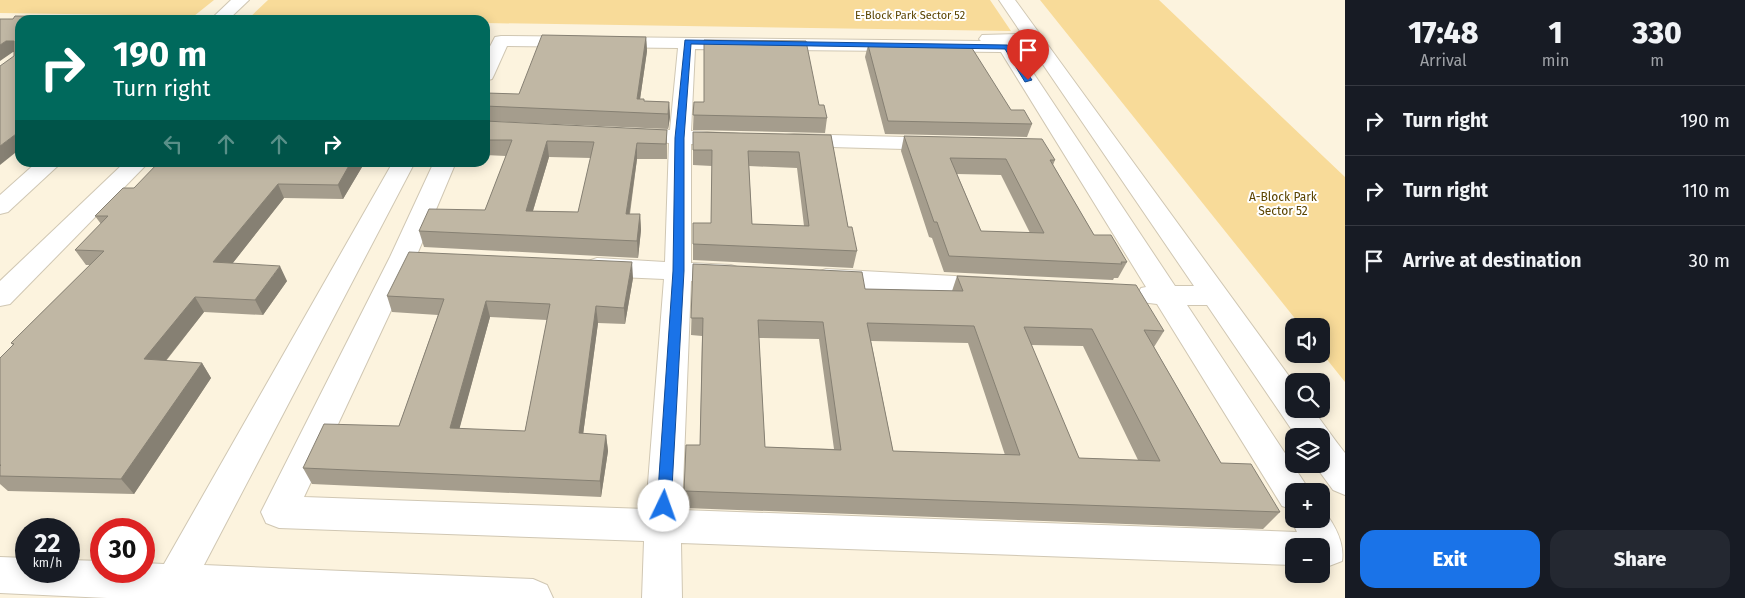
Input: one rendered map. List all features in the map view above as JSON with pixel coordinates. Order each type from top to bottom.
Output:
[{"type":"street","points":[[224,15],[241,0]]},
{"type":"street","points":[[1007,0],[1285,395]]},
{"type":"street","points":[[490,30],[1034,40]]},
{"type":"street","points":[[490,64],[501,41],[1007,47],[1061,146],[1166,296],[1286,483]]},
{"type":"street","points":[[662,598],[663,526],[678,271],[680,138],[687,42]]},
{"type":"street","points":[[612,135],[748,139]]},
{"type":"street","points":[[777,140],[963,144]]},
{"type":"street","points":[[0,207],[45,167]]},
{"type":"street","points":[[0,297],[133,167]]},
{"type":"street","points":[[170,590],[401,167]]},
{"type":"street","points":[[444,167],[418,257],[279,512],[1285,548]]},
{"type":"street","points":[[570,265],[758,275]]},
{"type":"street","points":[[798,277],[1017,288]]},
{"type":"street","points":[[1126,294],[1214,296]]},
{"type":"street","points":[[1330,459],[1345,480]]},
{"type":"street","points":[[0,575],[170,590],[533,598]]},
{"type":"green space","points":[[0,0],[214,0],[195,15],[0,13]]},
{"type":"green space","name":"E-Block Park Sector 52","points":[[268,0],[990,0],[1011,31],[490,23],[490,15],[252,15]]},
{"type":"green space","name":"A-Block Park Sector 52","points":[[1040,0],[1159,0],[1345,177],[1345,382],[1330,363],[1330,318],[1295,318]]},
{"type":"building","points":[[15,16],[15,135],[0,146],[0,66],[14,56],[14,41],[6,41],[0,45],[0,19],[13,19]]},
{"type":"building","points":[[542,35],[646,37],[637,99],[669,102],[668,114],[490,106],[490,93],[519,94]]},
{"type":"building","points":[[704,40],[806,41],[819,105],[824,105],[827,118],[693,115],[694,102],[704,102]]},
{"type":"building","points":[[868,45],[970,45],[1011,110],[1024,110],[1032,124],[888,121]]},
{"type":"building","points":[[490,121],[667,130],[666,144],[637,143],[626,214],[640,214],[637,241],[419,231],[429,209],[485,210],[512,140],[490,140]],"holes":[[[547,141],[594,142],[578,212],[526,211]]]},
{"type":"building","points":[[693,132],[831,135],[848,227],[852,227],[857,251],[693,244],[693,223],[711,223],[712,150],[693,150]],"holes":[[[748,151],[799,152],[809,226],[752,224]]]},
{"type":"building","points":[[904,136],[1042,139],[1055,160],[1050,160],[1094,235],[1111,235],[1127,262],[1121,262],[1122,264],[949,256],[937,222],[934,222]],"holes":[[[950,158],[1006,159],[1044,233],[981,231]]]},
{"type":"building","points":[[154,167],[348,167],[338,185],[278,184],[213,262],[280,266],[255,300],[195,297],[144,359],[202,363],[121,479],[0,476],[0,358],[14,344],[11,343],[104,251],[75,250],[108,216],[95,216],[123,188],[134,188]]},
{"type":"building","points":[[409,252],[632,262],[624,308],[596,306],[579,433],[606,435],[600,481],[303,468],[324,424],[399,426],[444,299],[387,296]],"holes":[[[486,301],[550,304],[525,431],[450,428]]]},
{"type":"building","points":[[693,264],[862,272],[865,289],[963,291],[957,276],[1136,285],[1164,331],[1144,330],[1221,463],[1251,464],[1280,512],[684,491],[686,445],[700,445],[703,318],[691,318]],"holes":[[[758,320],[823,322],[841,450],[765,447]],[[867,323],[974,326],[1020,455],[893,451]],[[1024,327],[1092,329],[1160,461],[1079,458]]]},
{"type":"route","points":[[664,506],[678,271],[680,138],[687,42],[1007,47],[1028,80]]}]
